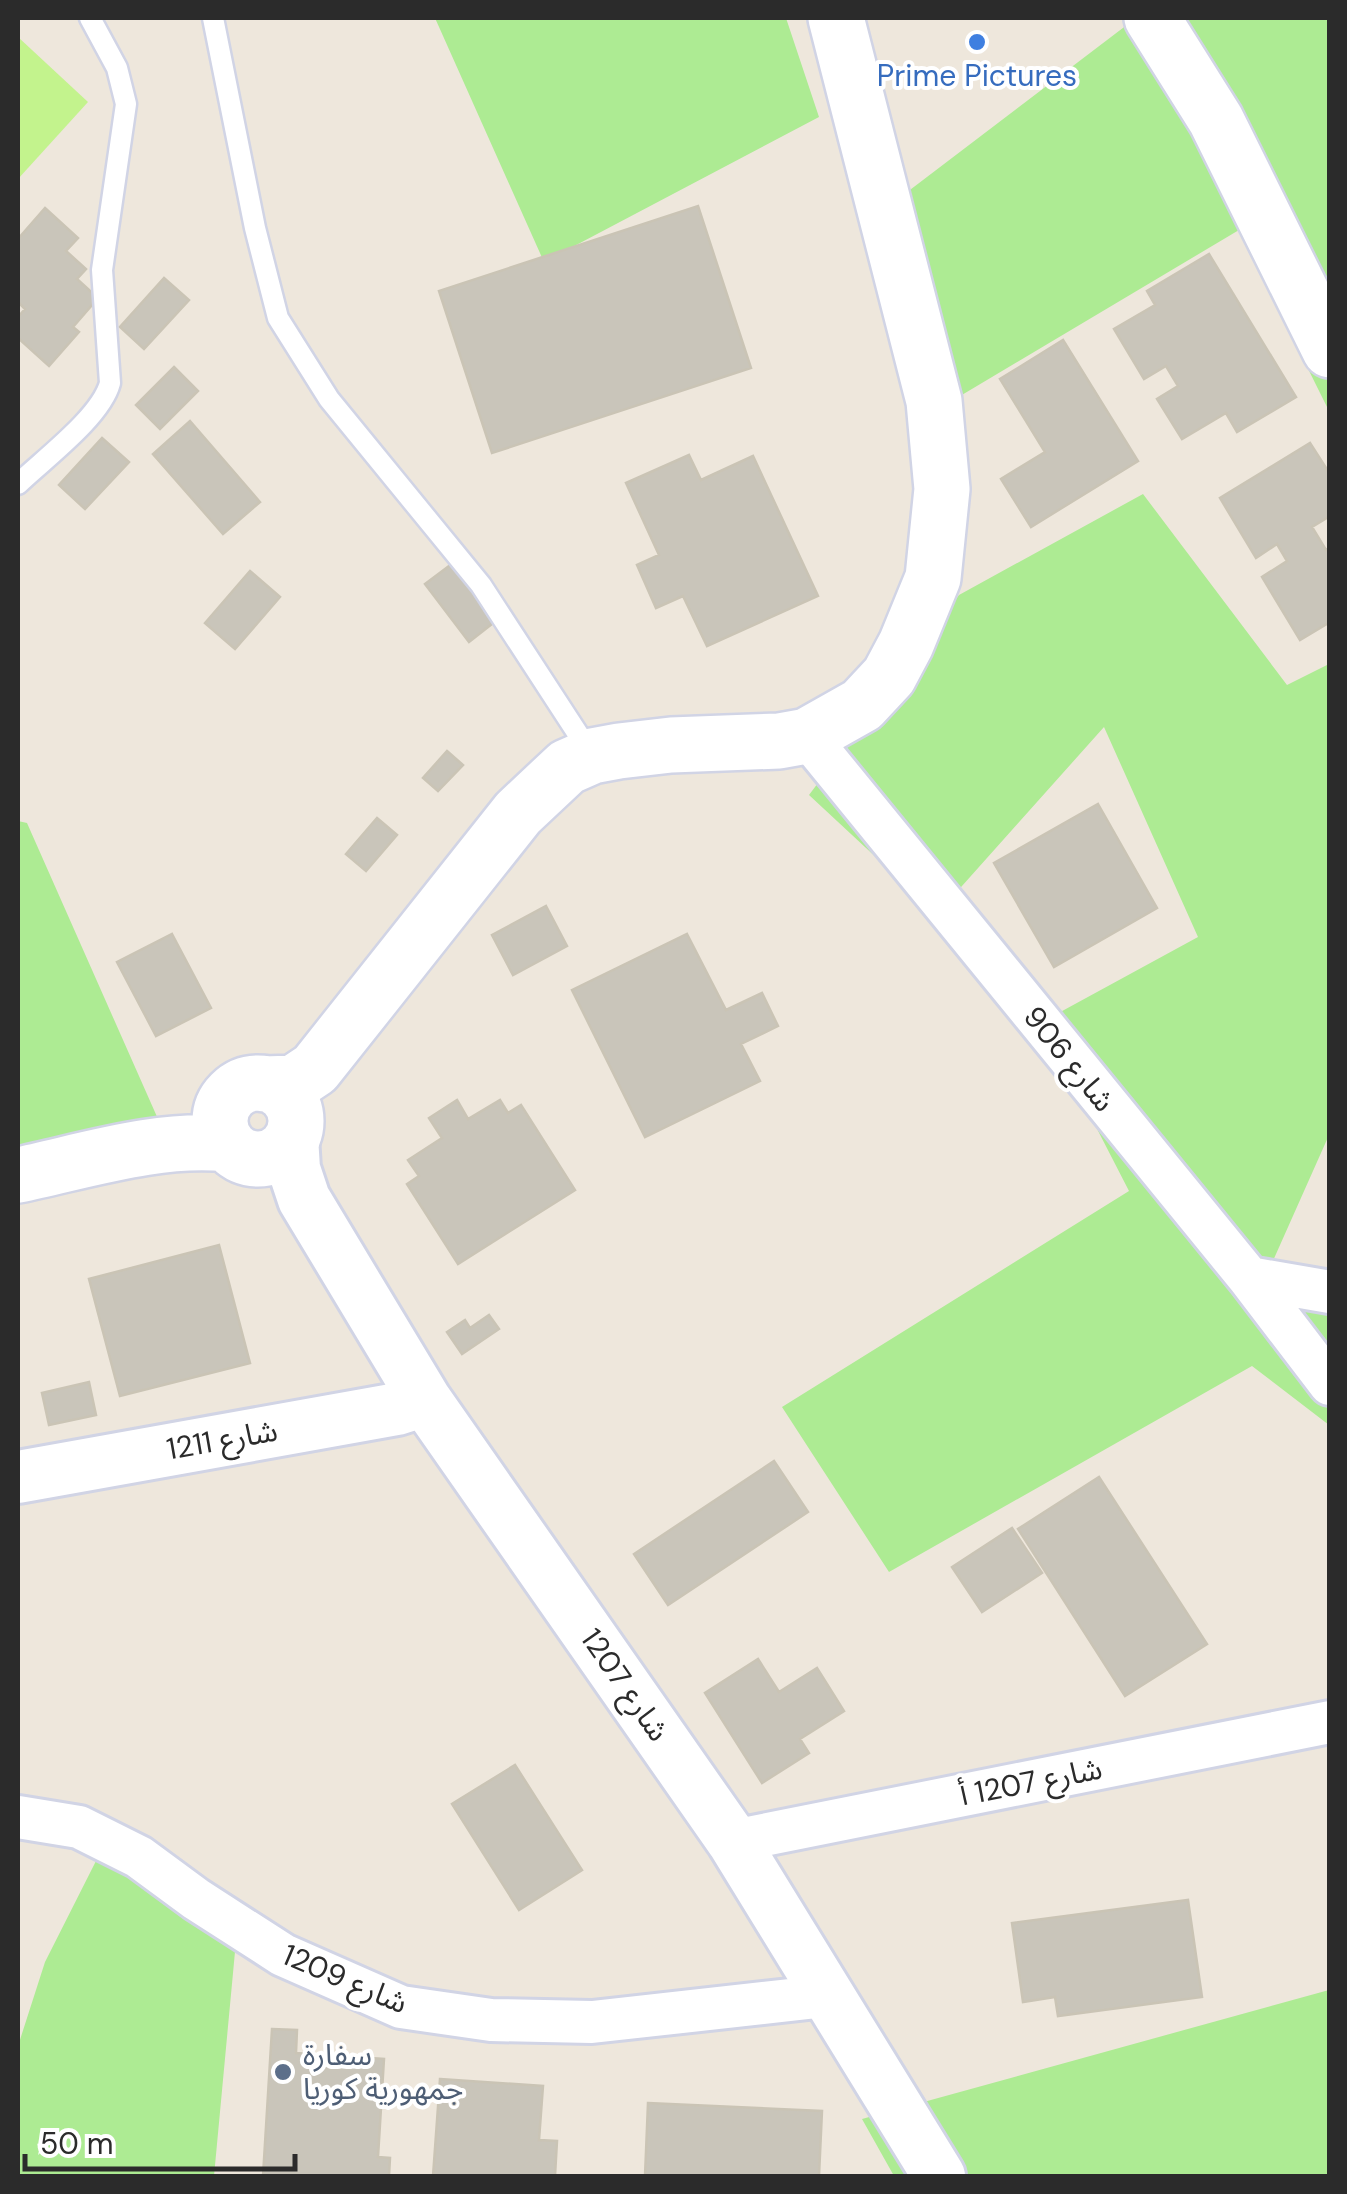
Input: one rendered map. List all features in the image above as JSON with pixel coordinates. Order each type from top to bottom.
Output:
[{"type":"main road","points":[[18,1175],[166,1144],[194,1131],[266,1118],[518,814],[567,767],[592,756],[672,745],[723,745],[807,736],[862,705],[889,676],[933,578],[942,489],[934,401],[836,18]]},
{"type":"main road","points":[[1152,18],[1216,120],[1330,350]]},
{"type":"street","name":"شارع 906","points":[[807,736],[1250,1278],[1330,1384]]},
{"type":"street","name":"شارع 1207","points":[[266,1118],[277,1175],[304,1199],[425,1400],[734,1841],[938,2176]]},
{"type":"street","points":[[1250,1278],[1330,1292]]},
{"type":"street","name":"شارع 1211","points":[[18,1478],[397,1409],[425,1400]]},
{"type":"street","name":"شارع 1207 أ","points":[[734,1841],[1330,1722]]},
{"type":"street","name":"شارع 1209","points":[[18,1817],[79,1827],[140,1857],[283,1955],[401,2008],[490,2020],[592,2022],[826,1996]]},
{"type":"lane","points":[[18,484],[84,421],[107,395],[110,382],[102,270],[126,104],[117,68],[90,18]]},
{"type":"lane","points":[[214,18],[278,318],[329,399],[481,585],[592,756]]},
{"type":"green space","points":[[435,18],[786,18],[819,117],[544,262]]},
{"type":"green space","points":[[1136,18],[1329,18],[1329,411],[1239,230],[935,411],[877,215]]},
{"type":"green space","points":[[18,37],[88,102],[18,179]]},
{"type":"green space","points":[[1143,494],[1287,685],[1329,664],[1329,1135],[1272,1263],[1329,1282],[1329,1425],[1252,1366],[889,1572],[782,1407],[1129,1191],[1042,1022],[1198,937],[1104,727],[937,914],[809,795],[959,595]]},
{"type":"green space","points":[[18,821],[27,823],[162,1128],[18,1154]]},
{"type":"green space","points":[[97,1859],[236,1941],[214,2176],[18,2176],[18,2046],[45,1962]]},
{"type":"green space","points":[[1329,1990],[1329,2176],[894,2176],[862,2119]]},
{"type":"building","points":[[698,206],[751,368],[492,453],[439,291]]},
{"type":"building","points":[[45,208],[78,238],[66,251],[86,269],[77,279],[98,298],[73,327],[79,332],[49,366],[18,338],[18,317],[25,309],[18,302],[18,239]]},
{"type":"building","points":[[1209,254],[1296,397],[1237,432],[1226,413],[1182,439],[1157,399],[1178,386],[1166,366],[1144,379],[1114,329],[1155,305],[1147,291]]},
{"type":"building","points":[[164,278],[189,300],[144,349],[120,327]]},
{"type":"building","points":[[1063,340],[1138,461],[1031,527],[1001,479],[1045,452],[1000,379]]},
{"type":"building","points":[[174,367],[198,391],[160,429],[136,405]]},
{"type":"building","points":[[190,421],[260,502],[223,534],[153,454]]},
{"type":"building","points":[[102,438],[129,462],[85,509],[59,485]]},
{"type":"building","points":[[1310,443],[1330,474],[1330,516],[1312,527],[1326,550],[1330,547],[1330,622],[1300,640],[1262,577],[1287,561],[1277,544],[1256,558],[1220,498]]},
{"type":"building","points":[[689,455],[701,480],[753,456],[818,596],[707,646],[683,596],[656,608],[637,565],[659,555],[626,483]]},
{"type":"building","points":[[453,563],[497,620],[469,642],[425,584]]},
{"type":"building","points":[[250,571],[280,597],[235,649],[205,623]]},
{"type":"building","points":[[447,751],[463,765],[438,791],[423,778]]},
{"type":"building","points":[[1098,804],[1157,908],[1054,967],[994,863]]},
{"type":"building","points":[[377,818],[397,835],[366,871],[346,854]]},
{"type":"building","points":[[546,906],[567,946],[513,975],[492,935]]},
{"type":"building","points":[[172,934],[211,1008],[156,1036],[117,962]]},
{"type":"building","points":[[687,934],[726,1010],[762,993],[778,1026],[741,1044],[760,1081],[645,1137],[572,990]]},
{"type":"building","points":[[457,1100],[468,1119],[500,1100],[508,1113],[521,1105],[575,1190],[458,1264],[407,1184],[419,1176],[408,1160],[442,1138],[429,1118]]},
{"type":"building","points":[[219,1245],[250,1363],[120,1396],[89,1279]]},
{"type":"building","points":[[489,1315],[499,1329],[462,1354],[447,1332],[465,1320],[470,1328]]},
{"type":"building","points":[[89,1382],[96,1415],[49,1425],[42,1393]]},
{"type":"building","points":[[774,1461],[808,1512],[668,1605],[634,1554]]},
{"type":"building","points":[[1099,1477],[1207,1644],[1125,1696],[1018,1529]]},
{"type":"building","points":[[1012,1528],[1042,1573],[982,1612],[952,1567]]},
{"type":"building","points":[[758,1659],[779,1692],[817,1668],[844,1711],[800,1739],[809,1753],[762,1783],[705,1693]]},
{"type":"building","points":[[515,1765],[582,1870],[519,1910],[452,1804]]},
{"type":"building","points":[[1188,1900],[1202,1997],[1058,2016],[1055,1997],[1023,2002],[1012,1923]]},
{"type":"building","points":[[272,2029],[297,2030],[296,2053],[384,2059],[378,2157],[390,2158],[389,2176],[263,2176]]},
{"type":"building","points":[[440,2079],[543,2086],[539,2140],[557,2141],[555,2176],[433,2176]]},
{"type":"building","points":[[648,2103],[822,2111],[819,2176],[645,2176]]},
{"type":"place","name":"Prime Pictures","points":[[977,42]]},
{"type":"place","name":"سفارة جمهورية كوريا","points":[[283,2072]]}]
